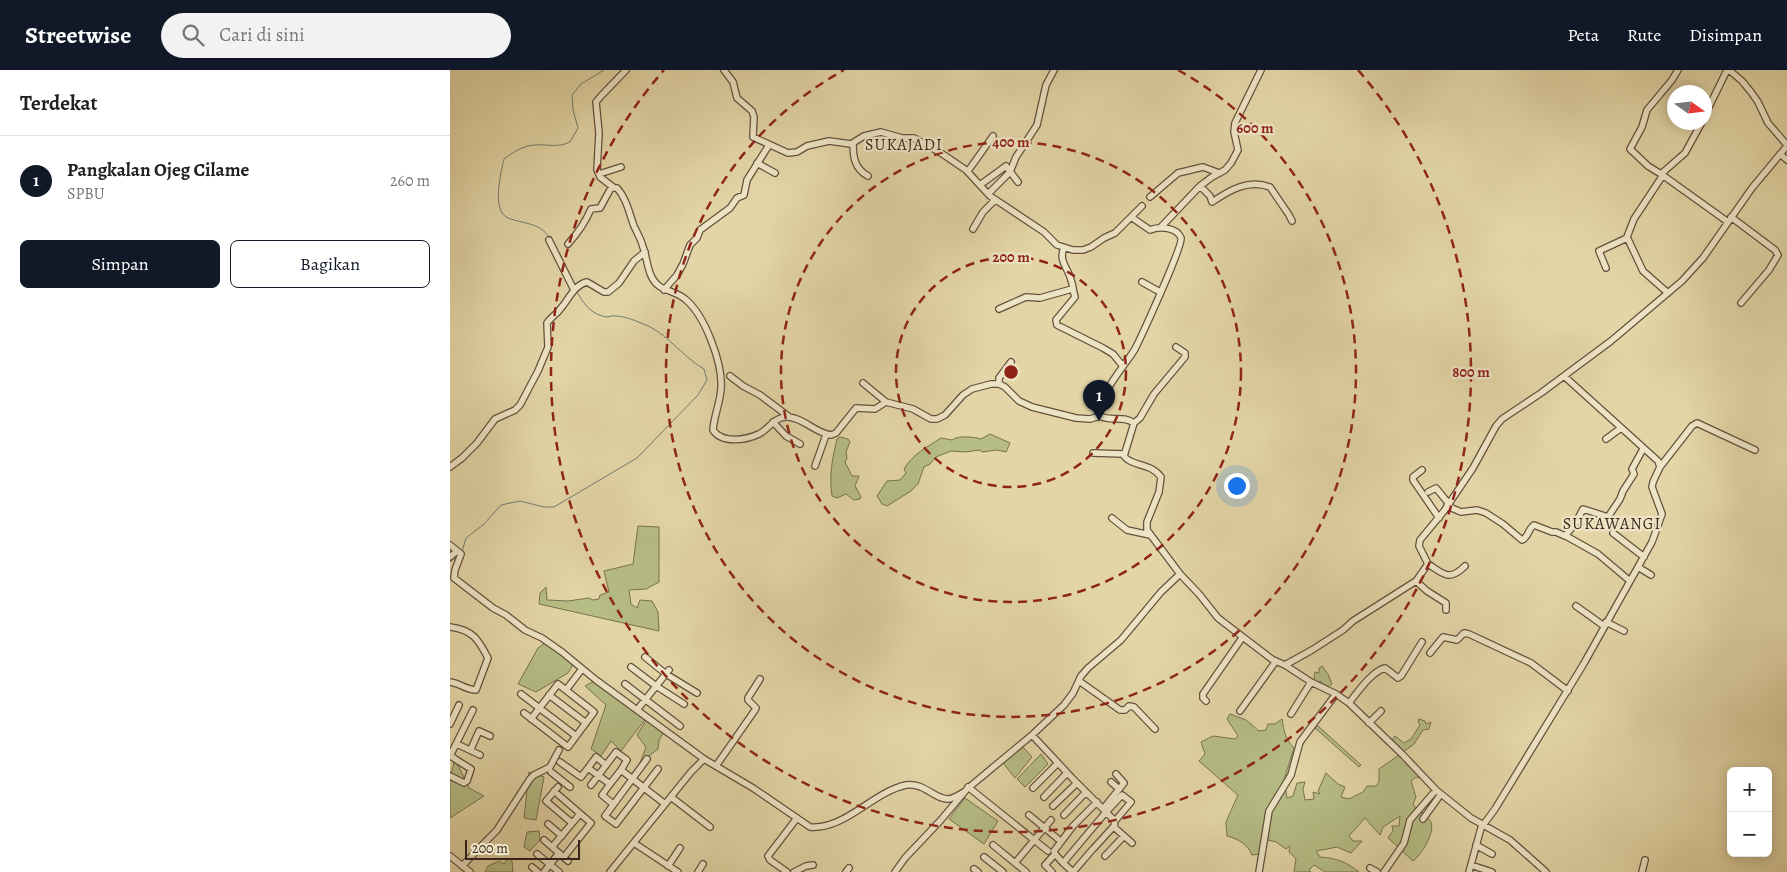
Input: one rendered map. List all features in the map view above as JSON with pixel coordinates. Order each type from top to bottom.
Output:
[{"type":"street","points":[[626,70],[596,102],[599,133],[597,170],[600,177],[618,190],[624,199],[645,252],[654,281],[664,290],[681,296],[688,301],[700,318],[716,355],[721,388],[713,427],[715,434],[729,440],[751,437],[761,434],[773,422],[788,416]]},
{"type":"street","points":[[724,70],[734,82],[737,98],[752,111],[754,116],[753,137],[788,153],[793,153],[806,146],[829,141],[846,144],[853,143],[864,136],[881,132],[902,138],[912,138],[941,153],[968,171],[995,200],[1044,232],[1064,248],[1075,251],[1087,249],[1115,233],[1142,206]]},
{"type":"street","points":[[988,194],[1010,172],[1016,157],[1038,125],[1046,85],[1054,70]]},
{"type":"street","points":[[1131,218],[1150,230],[1161,227],[1200,186],[1227,169],[1237,152],[1234,132],[1235,124],[1261,70]]},
{"type":"street","points":[[1678,70],[1647,110],[1642,127],[1630,148],[1648,166],[1776,250],[1778,255],[1769,270],[1741,303]]},
{"type":"street","points":[[1465,566],[1458,573],[1451,576],[1445,574],[1428,564],[1418,543],[1439,518],[1473,468],[1496,426],[1502,419],[1542,393],[1610,342],[1682,282],[1703,258],[1752,188],[1787,145],[1768,123],[1751,92],[1728,70],[1712,102]]},
{"type":"street","points":[[1668,293],[1642,271],[1627,238],[1627,232],[1662,174],[1685,153],[1698,130]]},
{"type":"street","points":[[968,171],[994,136]]},
{"type":"street","points":[[853,143],[857,168],[868,176]]},
{"type":"street","points":[[664,290],[677,275],[690,245],[700,230],[730,208],[737,198],[744,195],[747,180],[769,145]]},
{"type":"street","points":[[1780,154],[1787,160]]},
{"type":"street","points":[[757,163],[775,173]]},
{"type":"street","points":[[980,185],[1004,166],[1007,166],[1018,182]]},
{"type":"street","points":[[599,174],[621,167]]},
{"type":"street","points":[[1150,198],[1178,173],[1204,167],[1219,173]]},
{"type":"street","points":[[1200,186],[1210,196],[1212,202],[1236,187],[1253,184],[1270,187],[1290,215],[1292,221]]},
{"type":"street","points":[[568,244],[578,233],[591,209],[601,207],[613,187]]},
{"type":"street","points":[[973,229],[983,212],[995,200]]},
{"type":"street","points":[[1100,416],[1100,409],[1104,398],[1122,365],[1136,348],[1176,257],[1181,240],[1171,230],[1161,227]]},
{"type":"street","points":[[1606,268],[1599,251],[1627,238]]},
{"type":"street","points":[[549,240],[576,289]]},
{"type":"street","points":[[1064,248],[1062,259],[1071,279],[1075,298],[1056,320],[1057,325],[1103,348],[1112,354],[1122,365]]},
{"type":"street","points":[[450,467],[477,443],[495,419],[512,412],[520,405],[547,351],[547,323],[576,289],[587,282],[604,292],[608,292],[634,260],[645,252]]},
{"type":"street","points":[[1142,282],[1160,292]]},
{"type":"street","points":[[999,309],[1028,297],[1040,298],[1072,289]]},
{"type":"street","points":[[1176,347],[1186,353],[1186,356],[1154,394],[1140,418],[1134,423],[1124,454],[1127,460],[1152,468],[1162,477],[1162,484],[1147,522],[1147,530],[1150,535],[1162,548],[1180,574],[1218,618],[1242,638],[1276,661],[1311,682],[1336,694],[1349,704],[1439,792],[1483,825],[1510,840],[1546,872]]},
{"type":"street","points":[[999,384],[999,378],[1011,362]]},
{"type":"street","points":[[730,376],[788,416],[826,435],[836,433],[856,408],[875,409],[886,402]]},
{"type":"street","points":[[1564,376],[1656,459],[1660,467]]},
{"type":"street","points":[[863,383],[886,402],[914,409],[933,420],[945,415],[963,395],[972,389],[999,384],[1032,408],[1076,418],[1090,419],[1100,416],[1104,418],[1126,418],[1134,423]]},
{"type":"street","points":[[773,422],[786,436],[800,444]]},
{"type":"street","points":[[1469,872],[1483,825],[1495,809],[1568,691],[1656,533],[1662,514],[1652,484],[1660,467],[1692,426],[1697,423],[1755,450]]},
{"type":"street","points":[[1606,439],[1620,428]]},
{"type":"street","points":[[815,466],[826,435]]},
{"type":"street","points":[[1566,536],[1584,509],[1608,517],[1634,474],[1632,469],[1644,449]]},
{"type":"street","points":[[1093,453],[1124,454]]},
{"type":"street","points":[[1422,470],[1412,480],[1439,518]]},
{"type":"street","points":[[1428,492],[1436,488],[1448,505],[1461,512],[1477,510],[1486,513],[1522,540],[1526,538],[1534,525],[1566,536],[1598,554],[1630,581]]},
{"type":"street","points":[[1112,518],[1127,530],[1150,535]]},
{"type":"street","points":[[1613,532],[1644,557]]},
{"type":"street","points":[[450,545],[459,552]]},
{"type":"street","points":[[459,552],[454,578],[525,630],[542,638],[704,759],[810,827],[824,825],[858,810],[882,794],[908,785],[919,785],[944,798],[953,798],[966,790],[1032,735],[1064,705],[1088,668],[1120,641],[1161,592],[1180,574]]},
{"type":"street","points":[[450,557],[459,552]]},
{"type":"street","points":[[1285,665],[1343,630],[1416,581],[1428,564]]},
{"type":"street","points":[[1638,567],[1651,575]]},
{"type":"street","points":[[1416,581],[1427,591],[1446,603],[1446,610]]},
{"type":"street","points":[[1576,606],[1605,624],[1624,631]]},
{"type":"street","points":[[450,627],[462,628],[477,637],[488,658],[476,690],[456,682],[450,682]]},
{"type":"street","points":[[1430,653],[1443,637],[1457,640],[1464,633],[1467,633],[1531,663],[1568,691]]},
{"type":"street","points":[[1206,701],[1203,698],[1203,694],[1242,638]]},
{"type":"street","points":[[1349,704],[1365,683],[1380,669],[1385,668],[1396,677],[1399,677],[1422,642]]},
{"type":"street","points":[[645,656],[697,693]]},
{"type":"street","points":[[1240,711],[1276,661]]},
{"type":"street","points":[[631,667],[684,704]]},
{"type":"street","points":[[566,690],[582,669]]},
{"type":"street","points":[[638,710],[667,672]]},
{"type":"street","points":[[716,766],[755,710],[756,708],[748,698],[760,680]]},
{"type":"street","points":[[1079,681],[1120,710],[1125,710],[1132,706],[1155,729]]},
{"type":"street","points":[[1291,714],[1311,682]]},
{"type":"street","points":[[524,713],[531,719],[568,747],[594,712],[558,684],[531,719]]},
{"type":"street","points":[[626,684],[680,726]]},
{"type":"street","points":[[521,694],[576,736]]},
{"type":"street","points":[[1259,872],[1269,811],[1291,775],[1300,742],[1336,694]]},
{"type":"street","points":[[549,695],[586,723]]},
{"type":"street","points":[[450,724],[452,711],[459,705]]},
{"type":"street","points":[[450,776],[464,783],[467,781],[471,769],[450,756],[473,710]]},
{"type":"street","points":[[1370,723],[1381,711]]},
{"type":"street","points":[[471,750],[479,731],[490,736]]},
{"type":"street","points":[[1032,735],[1067,773],[1106,810],[1114,824],[1132,843]]},
{"type":"street","points":[[457,744],[480,755]]},
{"type":"street","points":[[462,866],[497,830],[530,779],[550,767],[559,750]]},
{"type":"street","points":[[591,785],[616,752],[628,760],[602,795],[613,804]]},
{"type":"street","points":[[560,762],[581,777],[596,757],[606,765]]},
{"type":"street","points":[[647,759],[605,816],[616,824],[658,769]]},
{"type":"street","points":[[610,872],[691,772],[704,759]]},
{"type":"street","points":[[1034,788],[1058,763]]},
{"type":"street","points":[[588,768],[610,784]]},
{"type":"street","points":[[571,770],[546,801],[572,823]]},
{"type":"street","points":[[621,770],[666,804]]},
{"type":"street","points":[[544,872],[550,864],[564,857],[591,823],[566,802],[551,772]]},
{"type":"street","points":[[1044,797],[1067,773]]},
{"type":"street","points":[[1063,863],[1106,810],[1124,783],[1116,774]]},
{"type":"street","points":[[1111,782],[1119,789]]},
{"type":"street","points":[[1053,806],[1077,783]]},
{"type":"street","points":[[558,786],[570,786]]},
{"type":"street","points":[[966,790],[1048,851]]},
{"type":"street","points":[[895,872],[905,858],[966,790]]},
{"type":"street","points":[[1064,815],[1086,792]]},
{"type":"street","points":[[1423,819],[1439,792]]},
{"type":"street","points":[[1384,872],[1404,843],[1410,820],[1439,792]]},
{"type":"street","points":[[1055,854],[1072,872],[1131,802],[1122,795],[1106,810]]},
{"type":"street","points":[[671,797],[710,827]]},
{"type":"street","points":[[558,812],[566,802]]},
{"type":"street","points":[[1052,872],[1045,865],[1055,854],[1054,851],[1073,826],[1097,802]]},
{"type":"street","points":[[552,847],[580,814]]},
{"type":"street","points":[[1029,815],[1058,839]]},
{"type":"street","points":[[787,872],[770,860],[768,856],[797,818]]},
{"type":"street","points":[[1015,863],[1050,820]]},
{"type":"street","points":[[548,824],[562,836]]},
{"type":"street","points":[[1105,856],[1124,836]]},
{"type":"street","points":[[544,840],[564,857]]},
{"type":"street","points":[[634,843],[678,872]]},
{"type":"street","points":[[993,845],[1026,872]]},
{"type":"street","points":[[1476,845],[1492,854]]},
{"type":"street","points":[[668,866],[680,848]]},
{"type":"street","points":[[537,854],[559,872]]},
{"type":"street","points":[[984,857],[1003,872]]},
{"type":"street","points":[[451,858],[470,872]]},
{"type":"street","points":[[1642,872],[1645,860]]},
{"type":"street","points":[[698,872],[703,864]]},
{"type":"street","points":[[794,872],[813,865]]},
{"type":"street","points":[[1471,865],[1492,872]]},
{"type":"street","points":[[532,867],[538,872]]},
{"type":"street","points":[[1370,868],[1377,872]]},
{"type":"green space","points":[[990,434],[1010,443],[1006,452],[997,450],[982,452],[980,450],[951,451],[936,457],[930,464],[924,467],[918,484],[911,491],[887,506],[882,504],[877,496],[887,481],[900,480],[906,473],[904,469],[912,459],[941,438],[952,440],[958,437],[981,439]]},
{"type":"green space","points":[[840,437],[848,439],[850,442],[845,462],[852,476],[859,476],[855,486],[861,497],[860,499],[854,500],[846,494],[837,498],[832,496],[832,468],[837,439]]},
{"type":"green space","points":[[638,526],[659,527],[659,582],[646,589],[629,590],[631,604],[637,608],[640,600],[652,601],[658,612],[659,631],[539,604],[540,593],[546,587],[547,600],[568,601],[589,598],[593,600],[599,599],[600,595],[609,592],[604,571],[633,564]]},
{"type":"green space","points":[[546,642],[574,663],[568,673],[536,692],[518,684],[538,648]]},
{"type":"green space","points":[[1322,666],[1332,684],[1328,687],[1322,684],[1321,681],[1317,683],[1313,681],[1315,672],[1319,673],[1319,668]]},
{"type":"green space","points":[[596,680],[647,717],[621,751],[611,741],[601,756],[591,749],[606,705],[585,686]]},
{"type":"green space","points":[[1230,714],[1246,720],[1259,731],[1266,730],[1268,724],[1275,724],[1282,719],[1284,731],[1294,748],[1284,780],[1287,798],[1293,796],[1297,783],[1305,782],[1303,789],[1305,800],[1314,799],[1313,792],[1320,794],[1318,791],[1326,773],[1338,784],[1345,787],[1341,797],[1349,799],[1363,792],[1367,786],[1376,786],[1379,782],[1379,769],[1399,755],[1421,778],[1416,777],[1411,781],[1416,797],[1413,804],[1419,813],[1423,812],[1431,822],[1431,832],[1420,854],[1413,861],[1388,838],[1393,831],[1392,826],[1399,826],[1400,816],[1383,827],[1380,835],[1365,818],[1349,836],[1353,841],[1362,841],[1351,853],[1337,847],[1316,851],[1320,857],[1341,861],[1359,872],[1325,872],[1314,865],[1309,870],[1311,872],[1294,872],[1296,859],[1289,852],[1290,846],[1286,849],[1276,842],[1268,840],[1259,854],[1252,855],[1242,843],[1227,836],[1226,822],[1238,795],[1199,761],[1205,754],[1201,742],[1213,736],[1235,739],[1238,736],[1227,719]]},
{"type":"green space","points":[[647,719],[664,732],[659,740],[658,749],[640,763],[646,747],[637,735]]},
{"type":"green space","points":[[1419,719],[1425,721],[1426,724],[1431,722],[1429,729],[1423,730],[1414,744],[1402,753],[1391,741],[1395,736],[1404,743],[1411,739],[1420,725]]},
{"type":"green space","points":[[1318,726],[1361,765],[1359,767],[1314,727]]},
{"type":"green space","points":[[1022,746],[1032,757],[1015,778],[1003,763]]},
{"type":"green space","points":[[1041,754],[1048,764],[1025,787],[1017,779]]},
{"type":"green space","points":[[455,759],[469,788],[484,796],[450,818],[450,778]]},
{"type":"green space","points":[[529,772],[544,777],[536,820],[524,818]]},
{"type":"green space","points":[[965,798],[998,821],[984,844],[949,819]]},
{"type":"green space","points":[[539,831],[540,840],[530,851],[524,847],[527,832]]},
{"type":"green space","points":[[508,858],[512,861],[513,872],[485,872],[488,866],[499,861],[504,864]]},
{"type":"waterway","points":[[549,237],[536,226],[508,218],[503,214],[498,200],[498,191],[504,159],[526,147],[566,144],[570,142],[578,128],[573,110],[572,95],[581,84],[604,70]]},
{"type":"waterway","points":[[462,552],[466,538],[483,525],[501,505],[520,501],[544,507],[554,507],[637,458],[698,395],[707,380],[704,369],[688,358],[659,332],[628,318],[607,317],[596,314],[585,304],[576,290]]},
{"type":"waterway","points":[[450,562],[457,556]]},
{"type":"place","name":"Pangkalan Ojeg Cilame","points":[[1099,421]]},
{"type":"district","name":"SUKAJADI","points":[[904,144]]},
{"type":"district","name":"SUKAWANGI","points":[[1612,523]]}]
